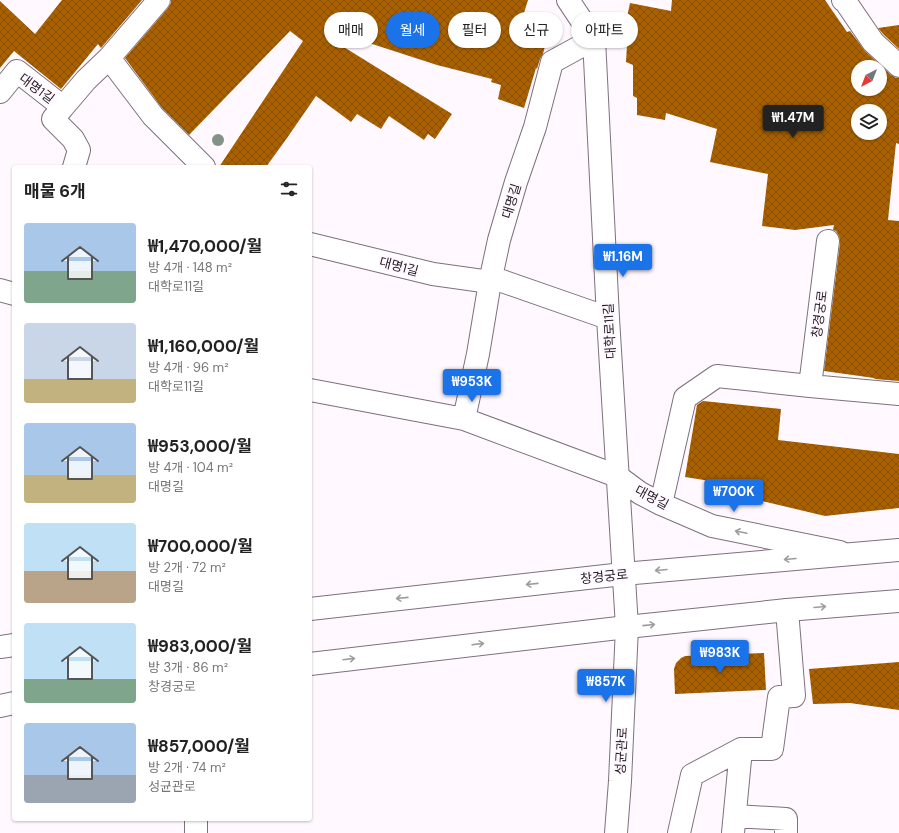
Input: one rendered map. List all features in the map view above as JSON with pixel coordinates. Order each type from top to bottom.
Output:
[{"type":"street","name":"대명1길","points":[[0,92],[17,71],[63,107],[86,80],[109,58],[159,0]]},
{"type":"street","points":[[568,0],[576,12]]},
{"type":"street","points":[[843,0],[873,42],[899,66]]},
{"type":"street","name":"대명길","points":[[464,419],[478,354],[490,282],[499,240],[534,127],[552,62],[578,48]]},
{"type":"street","name":"대학로11길","points":[[594,48],[623,574]]},
{"type":"street","points":[[109,58],[153,116],[202,165]]},
{"type":"street","points":[[63,107],[53,119],[72,139],[79,150],[75,165]]},
{"type":"street","name":"창경궁로","points":[[810,386],[828,241]]},
{"type":"street","name":"대명1길","points":[[312,244],[433,274],[490,282],[502,281],[608,318]]},
{"type":"street","points":[[0,290],[12,293]]},
{"type":"street","points":[[662,504],[686,398],[717,376],[899,394]]},
{"type":"street","name":"대명길","points":[[312,390],[464,419],[617,476],[640,493],[712,526],[847,554]]},
{"type":"street","name":"창경궁로","points":[[312,609],[623,574],[899,550]]},
{"type":"street","name":"성균관로","points":[[616,833],[620,781],[627,627],[623,574]]},
{"type":"street","points":[[312,664],[627,627],[786,610],[899,601]]},
{"type":"street","points":[[679,833],[692,775],[742,749],[772,749],[779,697],[794,696],[786,610]]},
{"type":"street","points":[[0,647],[12,645]]},
{"type":"street","points":[[0,706],[12,704]]},
{"type":"street","points":[[742,749],[734,824],[786,819],[786,833]]},
{"type":"street","points":[[196,821],[196,833]]},
{"type":"building","points":[[62,0],[142,0],[101,48],[98,44],[61,89],[14,51],[0,68],[0,1],[35,34]]},
{"type":"building","points":[[171,0],[528,0],[524,12],[509,12],[509,48],[544,48],[537,69],[536,68],[524,108],[498,99],[501,85],[491,82],[492,79],[437,65],[378,46],[378,12],[324,12],[324,48],[345,48],[452,114],[435,139],[428,134],[424,140],[389,116],[381,129],[357,114],[351,122],[316,96],[267,165],[220,165],[303,41],[290,31],[189,135],[162,108],[125,58],[168,8]]},
{"type":"building","points":[[672,0],[825,0],[847,32],[850,31],[865,51],[875,60],[851,60],[851,96],[887,96],[887,71],[896,78],[899,78],[899,144],[896,143],[888,220],[899,221],[899,381],[824,371],[840,243],[839,236],[836,231],[833,230],[834,225],[795,230],[762,226],[768,174],[710,162],[717,129],[666,113],[665,120],[637,115],[637,98],[633,96],[633,65],[626,62],[627,48],[638,48],[638,12],[628,12],[630,3],[671,11]]},
{"type":"building","points":[[899,25],[899,49],[878,28]]},
{"type":"building","points":[[703,401],[781,409],[778,440],[899,454],[899,508],[825,516],[758,500],[761,489],[685,477],[697,405]]},
{"type":"building","points":[[764,653],[766,690],[675,694],[674,669],[676,663],[685,656]]},
{"type":"building","points":[[899,662],[899,710],[850,703],[813,704],[809,669]]}]
